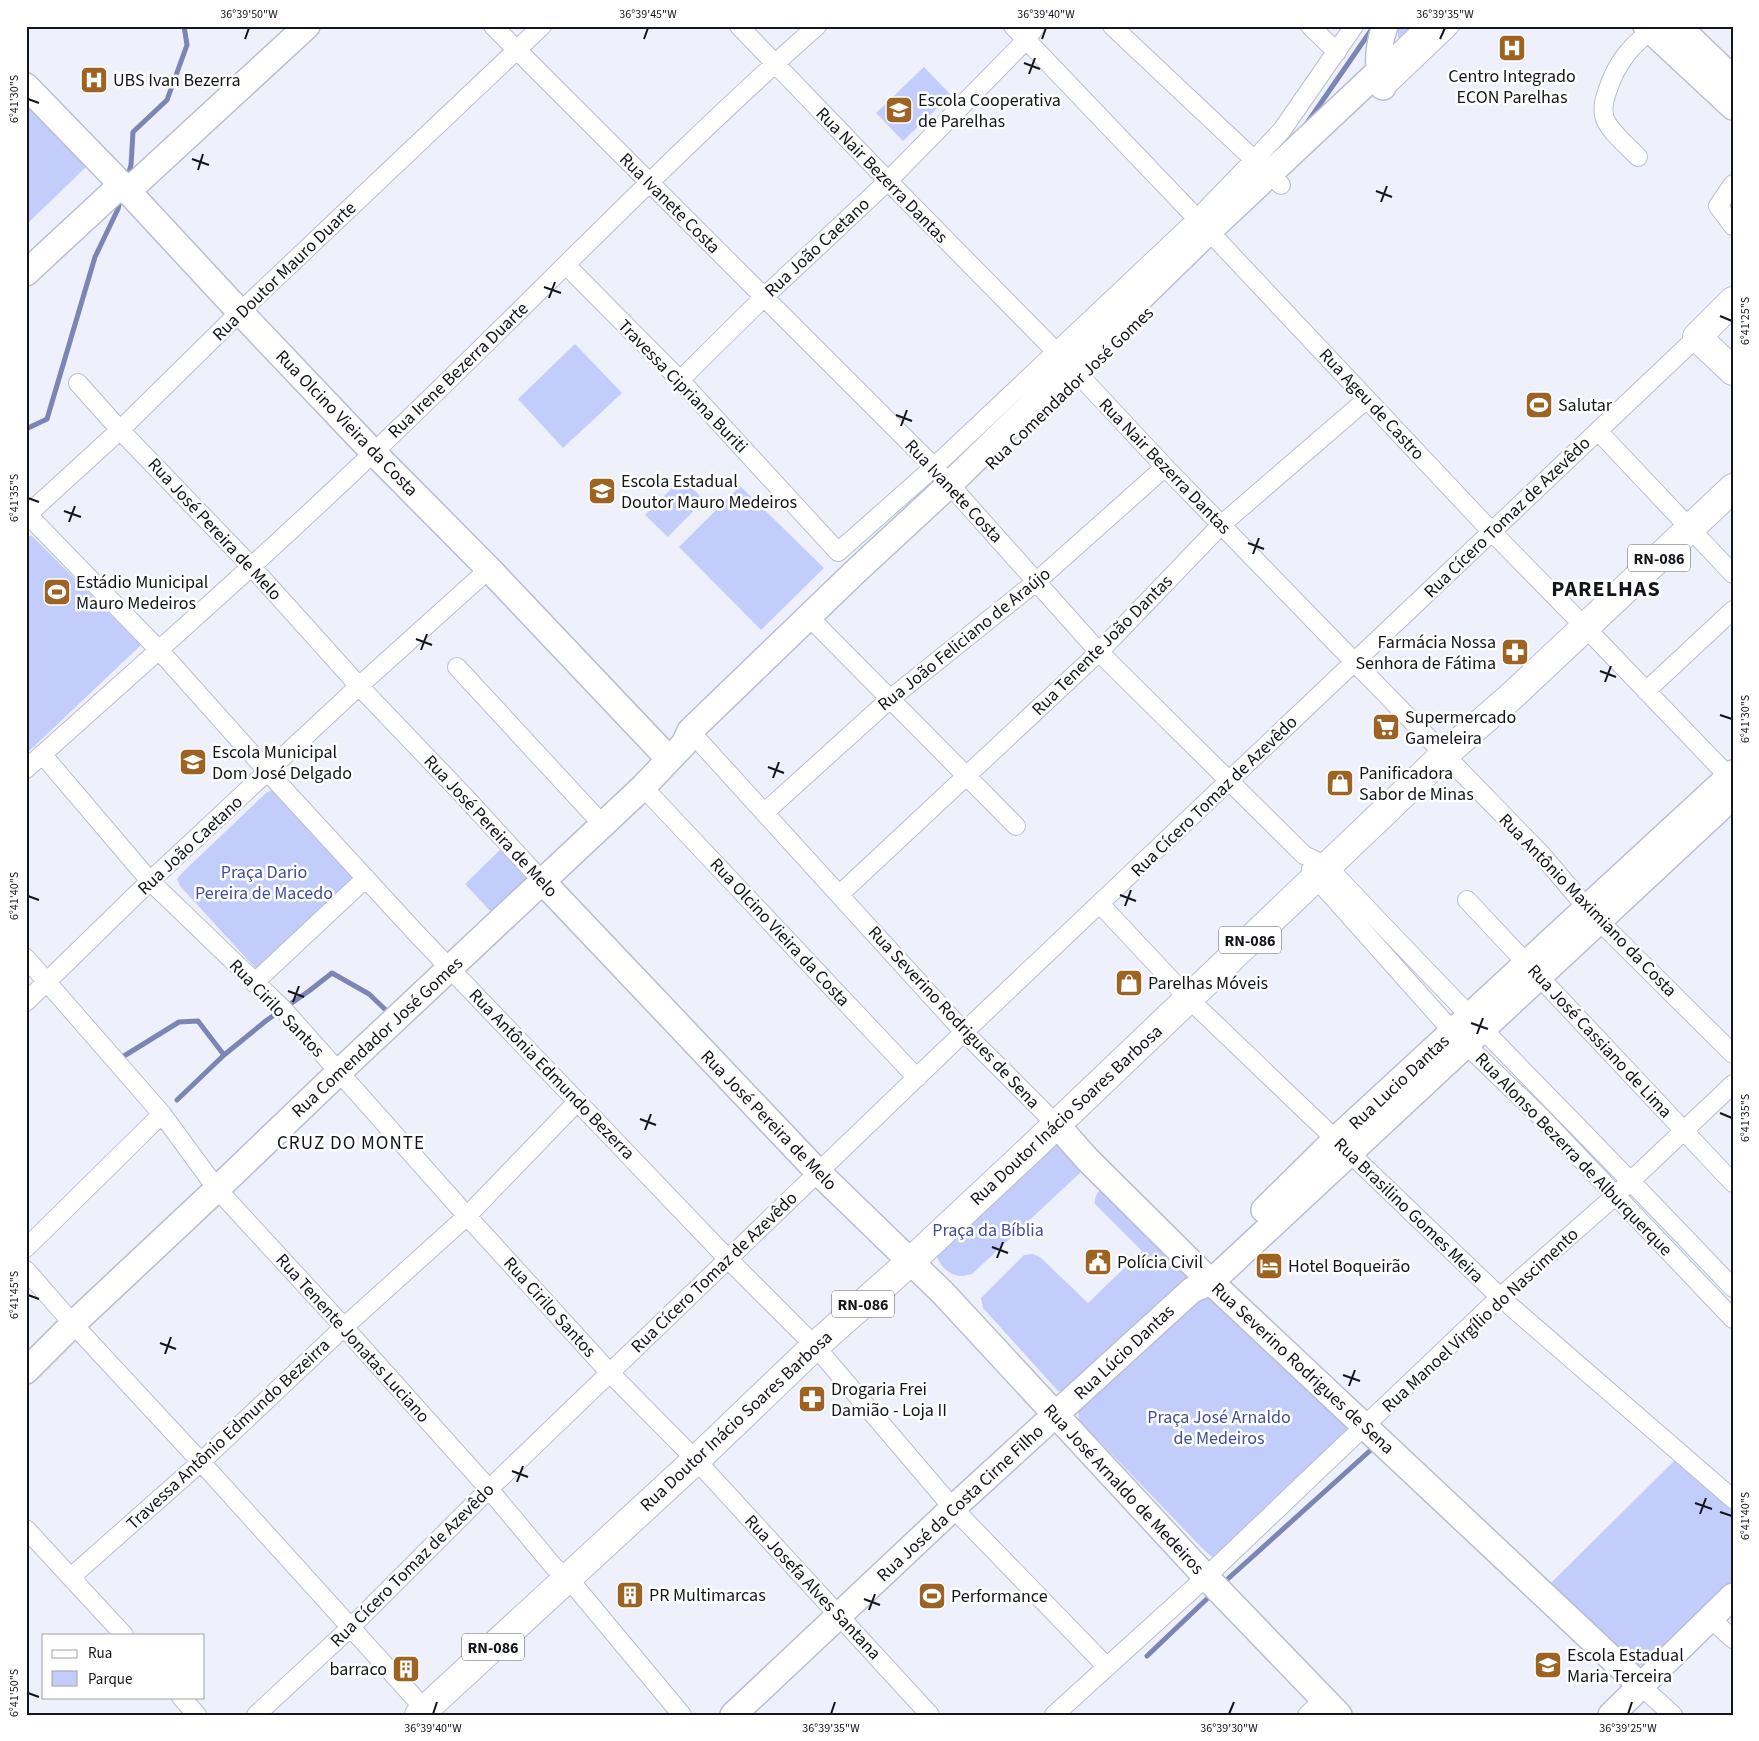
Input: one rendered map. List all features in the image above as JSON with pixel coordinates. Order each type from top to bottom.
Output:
[{"type":"main road","points":[[1733,300],[1697,337],[1733,371]]},
{"type":"main road","name":"RN-086","points":[[1444,754],[1514,694],[1733,488]]},
{"type":"main road","name":"Rua Doutor Inácio Soares Barbosa","points":[[424,1713],[696,1460],[815,1346],[910,1262],[1190,999],[1315,866],[1444,754]]},
{"type":"street","points":[[26,274],[306,26]]},
{"type":"street","name":"Rua Ivanete Costa","points":[[493,26],[947,482],[1099,652],[1315,866]]},
{"type":"street","name":"Rua Doutor Mauro Duarte","points":[[27,515],[120,430],[240,312],[542,26]]},
{"type":"street","name":"Rua Nair Bezerra Dantas","points":[[739,26],[1444,754]]},
{"type":"street","name":"Rua Irene Bezerra Duarte","points":[[26,769],[374,453],[650,182],[774,64],[817,26]]},
{"type":"street","name":"Rua Ageu de Castro","points":[[1013,26],[1031,33],[1209,231],[1492,532],[1585,626],[1732,782]]},
{"type":"street","points":[[1112,26],[1269,174],[1282,130],[1354,26]]},
{"type":"street","points":[[1310,26],[1337,52]]},
{"type":"street","points":[[1381,81],[1381,37],[1385,26]]},
{"type":"street","name":"Rua Comendador José Gomes","points":[[1381,81],[1426,26]]},
{"type":"street","name":"Rua Comendador José Gomes","points":[[26,1371],[73,1324],[218,1189],[339,1072],[603,825],[814,621],[855,572],[947,482],[1269,174],[1450,26]]},
{"type":"street","points":[[1678,26],[1733,79]]},
{"type":"street","points":[[1638,157],[1609,126],[1604,108],[1612,76],[1620,62],[1652,28],[1733,107]]},
{"type":"street","name":"Rua João Caetano","points":[[680,380],[764,297],[888,181],[1031,33]]},
{"type":"street","name":"Rua Olcino Vieira da Costa","points":[[26,86],[125,188],[374,453],[489,569],[685,744]]},
{"type":"street","points":[[1731,224],[1718,206],[1733,184]]},
{"type":"street","name":"Travessa Cipriana Buriti","points":[[566,265],[680,380],[838,552],[947,482]]},
{"type":"street","name":"Rua Cícero Tomaz de Azevêdo","points":[[256,1715],[351,1627],[489,1489],[964,1032],[1697,337]]},
{"type":"street","name":"Rua José Pereira de Melo","points":[[78,383],[120,430],[251,566],[359,686],[542,881],[818,1172],[910,1262]]},
{"type":"street","name":"Rua Tenente João Dantas","points":[[840,894],[1099,652],[1221,525],[1367,399]]},
{"type":"street","points":[[1598,431],[1733,574]]},
{"type":"street","name":"Rua João Feliciano de Araújo","points":[[765,812],[890,699],[1037,581],[1164,467]]},
{"type":"street","name":"Rua Antônia Edmundo Bezerra","points":[[27,515],[159,650],[366,878],[578,1102],[728,1259],[815,1346],[953,1508],[1106,1666]]},
{"type":"street","name":"Rua João Caetano","points":[[26,1002],[150,881],[359,686],[489,569]]},
{"type":"street","points":[[1646,691],[1733,610]]},
{"type":"street","points":[[814,621],[1016,826]]},
{"type":"street","points":[[457,667],[603,825]]},
{"type":"street","name":"Rua Severino Rodrigues de Sena","points":[[685,744],[765,812],[964,1032],[1056,1124],[1201,1281],[1366,1426],[1641,1686]]},
{"type":"street","name":"Rua Cirilo Santos","points":[[42,754],[150,881],[283,1009],[610,1373],[696,1460]]},
{"type":"street","name":"Rua Antônio Maximiano da Costa","points":[[1444,754],[1542,855],[1592,914],[1733,1054]]},
{"type":"street","name":"Rua Lucio Dantas","points":[[1201,1281],[1732,782]]},
{"type":"street","name":"Rua Olcino Vieira da Costa","points":[[642,787],[917,1078]]},
{"type":"street","name":"Rua Alonso Bezerra de Alburquerque","points":[[1315,866],[1468,1031],[1541,1118],[1733,1319]]},
{"type":"street","points":[[254,983],[366,878]]},
{"type":"street","name":"Rua José Cassiano de Lima","points":[[1467,900],[1733,1183]]},
{"type":"street","name":"Rua Brasilino Gomes Meira","points":[[1100,904],[1190,999],[1500,1297],[1733,1499]]},
{"type":"street","name":"Rua Tenente Jonatas Luciano","points":[[26,958],[162,1114],[218,1189],[489,1489],[554,1567],[568,1578],[682,1715]]},
{"type":"street","name":"Rua Alonso Bezerra de Alburquerque","points":[[1468,1031],[1556,1104],[1733,1288]]},
{"type":"street","name":"Rua Manoel Virgílio do Nascimento","points":[[1054,1715],[1206,1577],[1500,1297],[1616,1196],[1733,1084]]},
{"type":"street","name":"Travessa Antônio Edmundo Bezeirra","points":[[71,1577],[201,1462],[344,1327],[467,1216],[578,1102]]},
{"type":"street","points":[[1541,1118],[1556,1104]]},
{"type":"street","points":[[26,1248],[162,1114]]},
{"type":"street","name":"Rua José Arnaldo de Medeiros","points":[[910,1262],[943,1293],[1206,1577],[1323,1709]]},
{"type":"street","points":[[26,1270],[73,1324],[351,1627],[424,1713]]},
{"type":"street","name":"Rua Lúcio Dantas","points":[[1056,1415],[1201,1281]]},
{"type":"street","name":"Rua José da Costa Cirne Filho","points":[[733,1715],[953,1508],[1056,1415]]},
{"type":"street","name":"Rua Josefa Alves Santana","points":[[696,1460],[930,1715]]},
{"type":"street","points":[[26,1529],[123,1634]]},
{"type":"street","points":[[1611,1715],[1733,1596]]},
{"type":"street","points":[[1710,1618],[1733,1639]]},
{"type":"street","points":[[1641,1686],[1673,1715]]},
{"type":"street","points":[[182,1698],[198,1715]]},
{"type":"green space","points":[[1398,26],[1423,26],[1406,43],[1398,37]]},
{"type":"green space","points":[[924,67],[951,95],[903,141],[876,113]]},
{"type":"green space","points":[[26,100],[88,165],[26,225]]},
{"type":"green space","points":[[575,344],[622,393],[563,448],[518,399]]},
{"type":"green space","points":[[682,478],[704,500],[668,537],[645,515]]},
{"type":"green space","points":[[740,486],[824,568],[761,630],[679,547]]},
{"type":"green space","name":"Estádio Municipal Mauro Medeiros","points":[[31,535],[141,645],[26,754],[26,539]]},
{"type":"green space","name":"Praça Dario Pereira de Macedo","points":[[274,789],[356,877],[257,970],[180,886],[177,879],[266,793]]},
{"type":"green space","points":[[505,845],[533,877],[493,914],[465,884]]},
{"type":"green space","name":"Praça da Bíblia","points":[[1057,1137],[1083,1167],[1080,1173],[972,1274],[958,1276],[945,1269],[936,1255],[936,1251]]},
{"type":"green space","points":[[1107,1185],[1191,1275],[1065,1392],[1058,1391],[983,1308],[981,1298],[1024,1255],[1033,1254],[1040,1257],[1088,1303],[1142,1251],[1095,1204],[1096,1195]]},
{"type":"green space","name":"Praça José Arnaldo de Medeiros","points":[[1210,1294],[1356,1430],[1221,1557],[1212,1557],[1204,1550],[1079,1420],[1078,1411],[1087,1400]]},
{"type":"green space","points":[[1677,1458],[1733,1511],[1733,1583],[1650,1665],[1639,1665],[1550,1584]]},
{"type":"waterway","points":[[127,180],[131,165],[133,132],[167,100],[187,45],[184,26]]},
{"type":"waterway","points":[[1305,126],[1374,26]]},
{"type":"waterway","points":[[26,429],[47,419],[95,257],[118,209],[121,197]]},
{"type":"waterway","points":[[124,1056],[179,1022],[198,1021],[224,1055],[267,1020],[332,973],[369,994],[391,1015]]},
{"type":"waterway","points":[[177,1100],[224,1055]]},
{"type":"waterway","points":[[1221,1585],[1373,1448]]},
{"type":"waterway","points":[[1147,1656],[1212,1594]]},
{"type":"place","name":"Centro Integrado ECON Parelhas","points":[[1512,48]]},
{"type":"place","name":"UBS Ivan Bezerra","points":[[94,80]]},
{"type":"place","name":"Escola Cooperativa de Parelhas","points":[[899,110]]},
{"type":"place","name":"Salutar","points":[[1539,405]]},
{"type":"place","name":"Escola Estadual Doutor Mauro Medeiros","points":[[602,491]]},
{"type":"place","name":"Estádio Municipal Mauro Medeiros","points":[[57,592]]},
{"type":"place","name":"Farmácia Nossa Senhora de Fátima","points":[[1515,652]]},
{"type":"place","name":"Supermercado Gameleira","points":[[1386,727]]},
{"type":"place","name":"Escola Municipal Dom José Delgado","points":[[193,762]]},
{"type":"place","name":"Panificadora Sabor de Minas","points":[[1340,783]]},
{"type":"place","name":"Parelhas Móveis","points":[[1129,983]]},
{"type":"place","name":"Polícia Civil","points":[[1098,1262]]},
{"type":"place","name":"Hotel Boqueirão","points":[[1269,1266]]},
{"type":"place","name":"Drogaria Frei Damião - Loja II","points":[[812,1399]]},
{"type":"place","name":"PR Multimarcas","points":[[630,1595]]},
{"type":"place","name":"Performance","points":[[932,1596]]},
{"type":"place","name":"Escola Estadual Maria Terceira","points":[[1548,1665]]},
{"type":"place","name":"barraco","points":[[406,1669]]},
{"type":"district","name":"PARELHAS","points":[[1606,588]]},
{"type":"district","name":"CRUZ DO MONTE","points":[[351,1142]]}]
